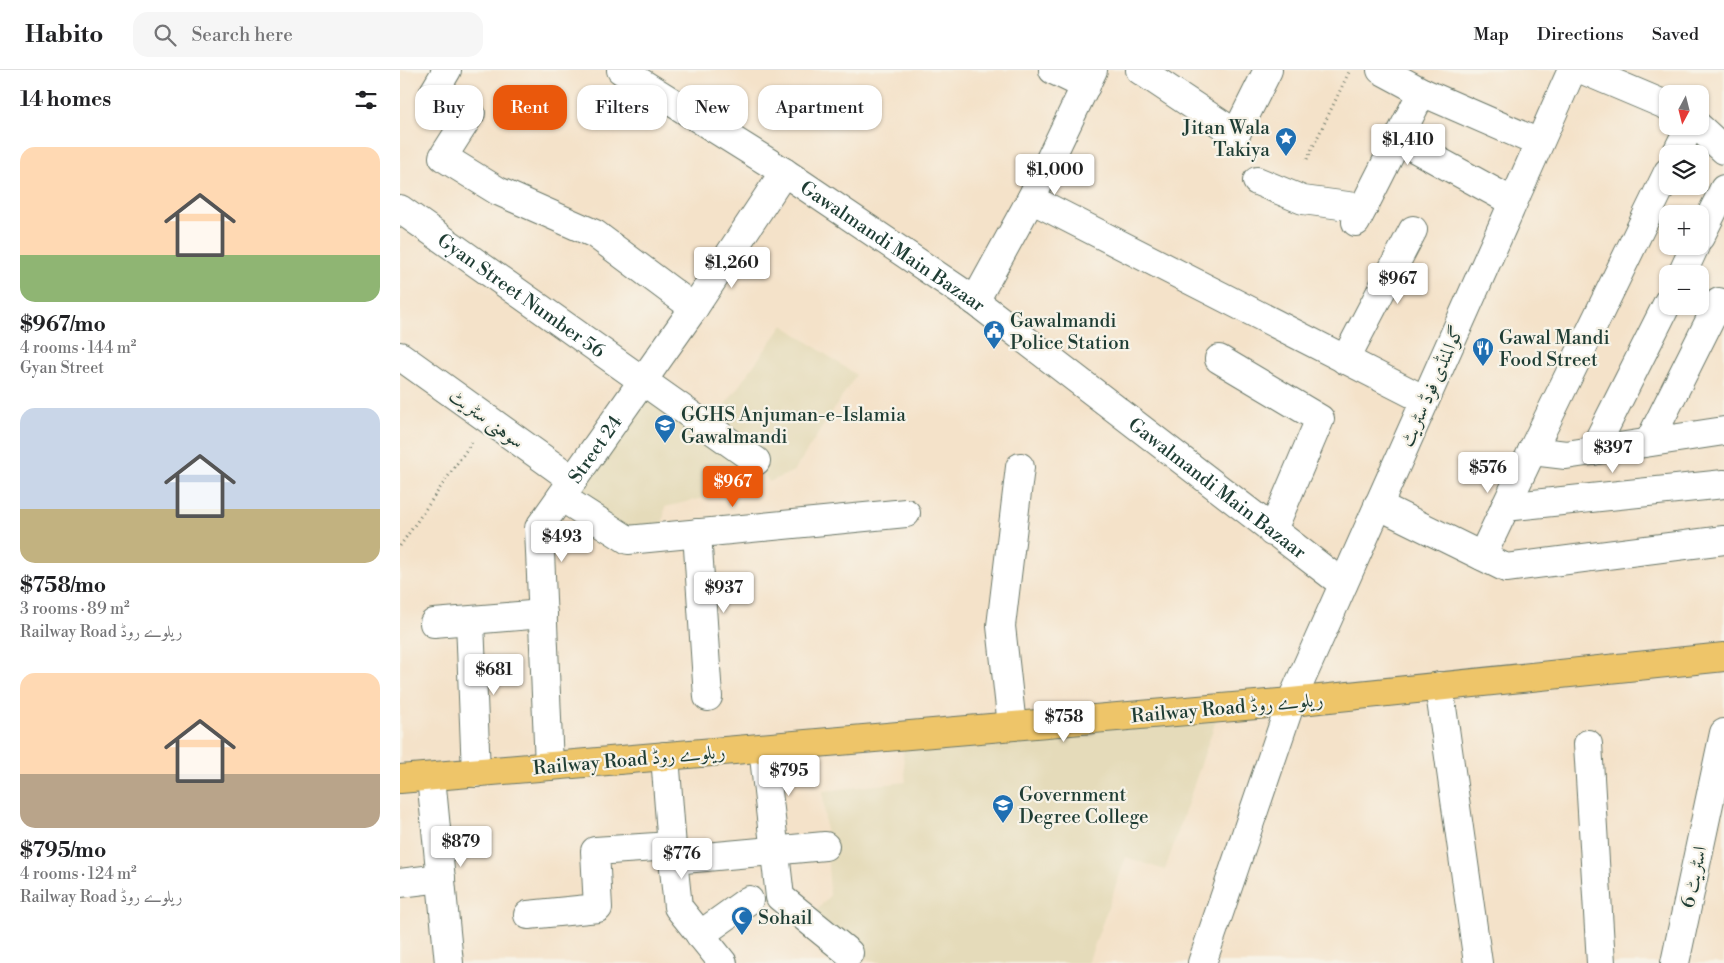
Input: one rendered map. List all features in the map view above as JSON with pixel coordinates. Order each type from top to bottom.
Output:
[{"type":"main road","name":"Railway Road ریلوے روڈ","points":[[400,779],[1290,702],[1724,657]]},
{"type":"street","points":[[448,70],[434,92],[471,113],[443,157],[498,190],[595,234],[694,308]]},
{"type":"street","name":"Gawalmandi Main Bazaar","points":[[621,70],[784,172],[975,301],[1272,532],[1343,584]]},
{"type":"street","points":[[975,301],[1030,199],[1090,78],[1053,70]]},
{"type":"street","points":[[1140,70],[1236,134],[1268,70]]},
{"type":"street","points":[[1381,70],[1422,92],[1539,143]]},
{"type":"street","name":"گوالمنڈی فوڈ سٹریٹ","points":[[1207,963],[1290,702],[1572,70]]},
{"type":"street","points":[[1583,70],[1659,102]]},
{"type":"street","points":[[1257,181],[1303,200],[1360,215],[1422,92]]},
{"type":"street","points":[[1708,135],[1724,150]]},
{"type":"street","points":[[1398,139],[1513,202]]},
{"type":"street","name":"Street 24","points":[[549,766],[540,528],[694,308],[784,172]]},
{"type":"street","points":[[1482,556],[1659,190]]},
{"type":"street","points":[[1030,199],[1425,400]]},
{"type":"street","points":[[1709,224],[1721,206]]},
{"type":"street","name":"Gyan Street Number 56","points":[[400,209],[756,461]]},
{"type":"street","points":[[1345,360],[1413,230]]},
{"type":"street","points":[[1649,442],[1719,302],[1724,306]]},
{"type":"street","points":[[1593,451],[1661,315]]},
{"type":"street","name":"سوہنی سٹریٹ","points":[[400,356],[488,419],[628,540],[906,513]]},
{"type":"street","points":[[1220,359],[1320,419],[1272,532]]},
{"type":"street","points":[[1532,451],[1566,455],[1724,431]]},
{"type":"street","points":[[1012,726],[1001,626],[1020,467]]},
{"type":"street","points":[[1506,507],[1724,484]]},
{"type":"street","points":[[1378,505],[1506,568],[1724,540]]},
{"type":"street","points":[[697,533],[708,697]]},
{"type":"street","points":[[434,623],[543,614]]},
{"type":"street","points":[[470,621],[476,773]]},
{"type":"street","points":[[1439,686],[1478,963]]},
{"type":"street","name":"اسٹریٹ 6","points":[[1675,963],[1724,733]]},
{"type":"street","points":[[1588,744],[1601,963]]},
{"type":"street","points":[[763,748],[773,850],[780,897],[849,953]]},
{"type":"street","points":[[665,756],[678,907],[723,963]]},
{"type":"street","points":[[431,777],[449,963]]},
{"type":"street","points":[[528,914],[598,908],[594,851],[672,853],[773,850],[825,846]]},
{"type":"street","points":[[400,883],[441,878]]},
{"type":"street","points":[[700,935],[749,900]]},
{"type":"path","points":[[1307,159],[1350,70]]},
{"type":"path","points":[[400,546],[488,419]]},
{"type":"shaded area","points":[[783,325],[856,375],[794,471],[769,482],[756,461],[745,488],[665,507],[661,537],[628,540],[561,497],[643,380],[709,427]]},
{"type":"shaded area","name":"Government Degree College","points":[[1220,708],[1165,870],[1126,857],[1088,963],[881,963],[849,953],[809,920],[830,895],[823,791],[906,782],[901,736]]},
{"type":"place","name":"Jitan Wala Takiya","points":[[1286,157]]},
{"type":"place","name":"Gawalmandi Police Station","points":[[994,350]]},
{"type":"place","name":"Gawal Mandi Food Street","points":[[1483,367]]},
{"type":"place","name":"GGHS Anjuman-e-Islamia Gawalmandi","points":[[665,444]]},
{"type":"place","name":"Government Degree College","points":[[1003,824]]},
{"type":"place","name":"Sohail","points":[[742,936]]}]
